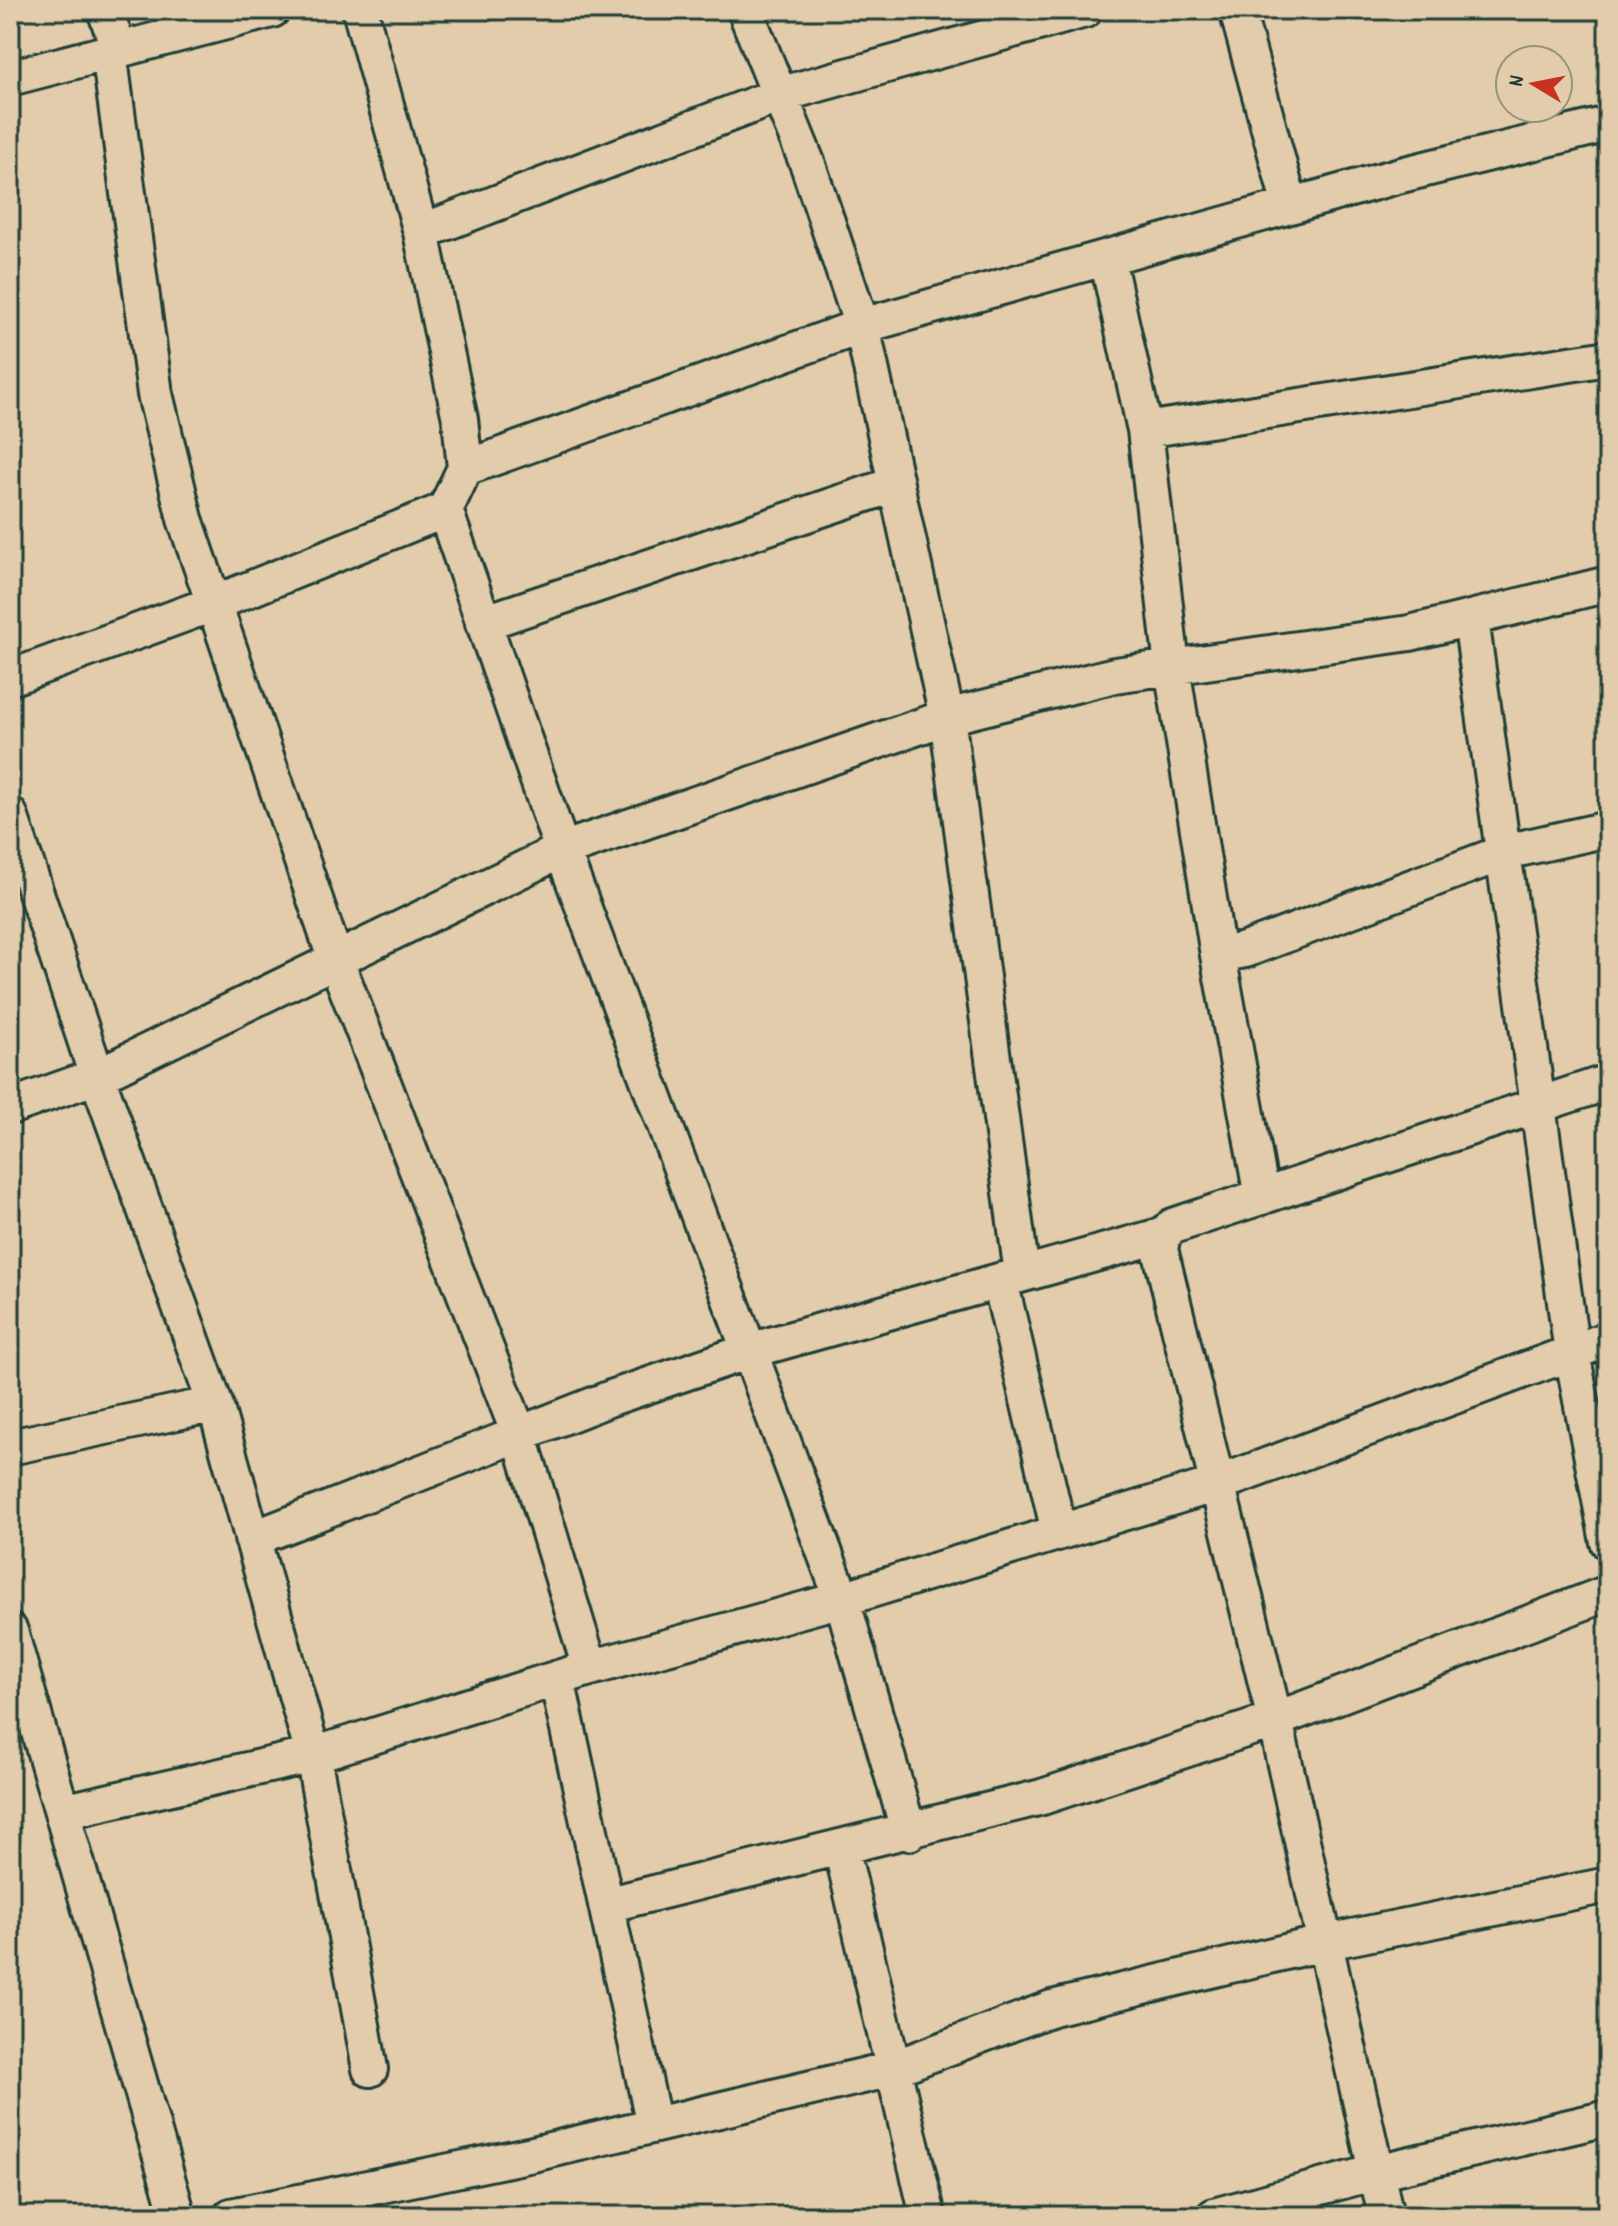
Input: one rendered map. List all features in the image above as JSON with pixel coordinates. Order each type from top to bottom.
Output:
[{"type":"street","points":[[105,10],[114,51],[155,394],[185,519],[270,776],[335,958],[519,1434],[590,1668]]},
{"type":"street","points":[[10,78],[272,10]]},
{"type":"street","points":[[10,678],[215,603],[445,510],[465,468],[460,419],[421,232],[360,10]]},
{"type":"street","points":[[745,10],[808,165],[862,326],[947,717],[1011,1278],[1059,1532]]},
{"type":"street","points":[[421,232],[779,95],[1085,10]]},
{"type":"street","points":[[1237,10],[1290,206]]},
{"type":"street","points":[[465,468],[862,326],[1290,206],[1608,124]]},
{"type":"street","points":[[1107,258],[1145,430],[1172,667],[1218,955],[1262,1197]]},
{"type":"street","points":[[1145,430],[1608,358]]},
{"type":"street","points":[[483,623],[896,484]]},
{"type":"street","points":[[445,510],[562,850],[842,1599],[909,1833]]},
{"type":"street","points":[[10,1107],[97,1076],[562,850],[947,717],[1115,675],[1410,633],[1608,584]]},
{"type":"street","points":[[1471,619],[1572,1353],[1608,1542]]},
{"type":"street","points":[[10,815],[97,1076],[215,1404],[313,1755],[370,2069]]},
{"type":"street","points":[[1218,955],[1245,950],[1505,852],[1608,829]]},
{"type":"street","points":[[252,1539],[611,1398],[749,1351],[1163,1235],[1173,1226],[1608,1082]]},
{"type":"street","points":[[1163,1235],[1160,1249],[1220,1483],[1327,1942],[1386,2216]]},
{"type":"street","points":[[62,1812],[313,1755],[590,1668],[842,1599],[1220,1483],[1608,1339]]},
{"type":"street","points":[[10,1447],[215,1404]]},
{"type":"street","points":[[606,1905],[909,1833],[1042,1797],[1275,1720],[1608,1593]]},
{"type":"street","points":[[10,1631],[178,2216]]},
{"type":"street","points":[[557,1679],[654,2125]]},
{"type":"street","points":[[841,1847],[928,2216]]},
{"type":"street","points":[[231,2216],[654,2125],[892,2069],[1052,2008],[1327,1942],[1608,1885]]},
{"type":"street","points":[[1214,2216],[1376,2172],[1608,2118]]}]
